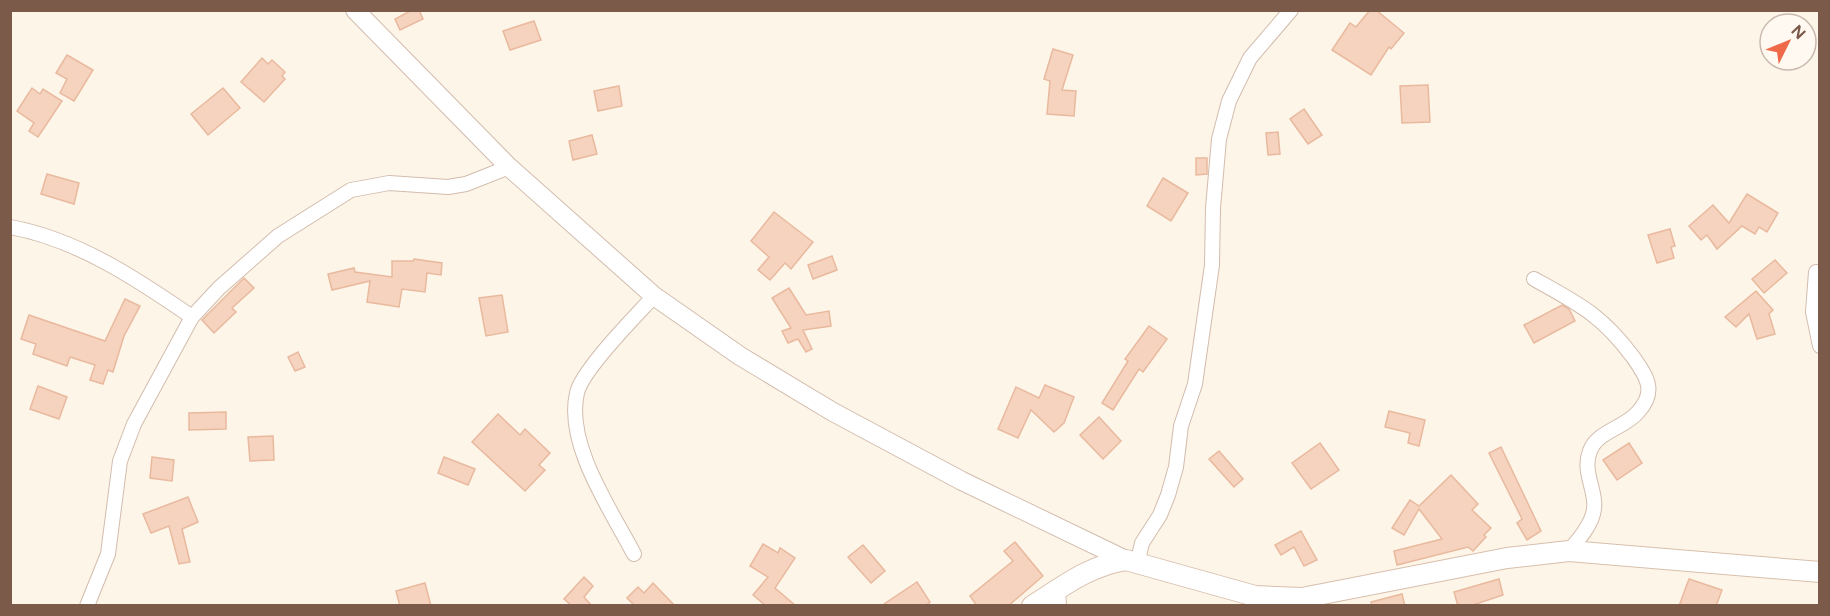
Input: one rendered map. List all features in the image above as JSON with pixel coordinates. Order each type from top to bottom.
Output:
[{"type":"main road","points":[[1032,606],[1059,598],[1106,563],[1126,560],[1260,601],[1302,598],[1507,558],[1569,551],[1820,572]]},
{"type":"street","points":[[355,10],[509,167],[654,296],[740,356],[833,412],[962,481],[1126,560]]},
{"type":"street","points":[[1145,567],[1138,560],[1139,550],[1160,515],[1168,495],[1181,426],[1195,384],[1212,265],[1213,208],[1219,139],[1229,101],[1250,58],[1291,10]]},
{"type":"street","points":[[87,606],[108,554],[120,461],[134,424],[156,379],[192,317],[241,267],[278,236],[351,190],[389,183],[448,187],[466,184],[509,167]]},
{"type":"street","points":[[10,227],[60,242],[104,262],[149,288],[192,317]]},
{"type":"street","points":[[1816,272],[1814,312],[1820,346]]},
{"type":"street","points":[[1534,279],[1601,319],[1626,347],[1645,374],[1651,387],[1648,397],[1638,412],[1625,425],[1596,441],[1591,447],[1586,460],[1594,511],[1589,525],[1569,551]]},
{"type":"street","points":[[634,554],[586,460],[576,427],[577,392],[594,365],[654,296]]},
{"type":"building","points":[[412,10],[419,10],[423,19],[400,30],[395,19]]},
{"type":"building","points":[[1370,10],[1376,10],[1404,33],[1391,49],[1389,47],[1371,75],[1332,50],[1350,23],[1356,27]]},
{"type":"building","points":[[534,21],[541,40],[510,50],[503,31]]},
{"type":"building","points":[[1053,49],[1073,55],[1062,90],[1076,91],[1074,116],[1047,114],[1050,81],[1044,79]]},
{"type":"building","points":[[67,55],[93,70],[74,101],[60,93],[67,79],[56,73]]},
{"type":"building","points":[[262,58],[268,64],[272,60],[285,72],[282,76],[285,79],[264,102],[241,82]]},
{"type":"building","points":[[1428,85],[1430,122],[1402,123],[1400,86]]},
{"type":"building","points":[[619,86],[622,106],[598,111],[594,91]]},
{"type":"building","points":[[32,88],[40,94],[43,89],[62,101],[38,137],[29,131],[34,123],[17,111]]},
{"type":"building","points":[[223,88],[240,108],[208,135],[191,114]]},
{"type":"building","points":[[1304,109],[1322,135],[1308,144],[1290,119]]},
{"type":"building","points":[[1278,132],[1280,154],[1268,155],[1266,133]]},
{"type":"building","points":[[592,135],[597,154],[573,160],[569,141]]},
{"type":"building","points":[[1196,158],[1207,158],[1207,174],[1196,175]]},
{"type":"building","points":[[47,174],[79,183],[74,204],[41,194]]},
{"type":"building","points":[[1163,178],[1188,193],[1171,221],[1147,206]]},
{"type":"building","points":[[1747,194],[1778,213],[1767,232],[1759,227],[1755,234],[1742,226],[1717,249],[1707,235],[1701,240],[1689,226],[1713,205],[1729,223]]},
{"type":"building","points":[[774,212],[813,242],[791,269],[785,263],[770,280],[758,270],[769,257],[751,241]]},
{"type":"building","points":[[1670,229],[1675,246],[1671,247],[1674,258],[1657,263],[1648,235]]},
{"type":"building","points":[[832,256],[837,270],[813,279],[808,265]]},
{"type":"building","points":[[414,259],[442,263],[441,275],[427,273],[425,292],[402,289],[399,307],[367,302],[370,281],[332,290],[328,274],[354,268],[355,272],[392,277],[392,261],[413,261]]},
{"type":"building","points":[[1775,260],[1787,273],[1764,293],[1752,279]]},
{"type":"building","points":[[244,278],[254,288],[232,308],[236,312],[214,333],[202,320]]},
{"type":"building","points":[[789,288],[806,315],[829,311],[831,326],[803,330],[812,349],[806,352],[798,339],[788,343],[782,331],[791,328],[772,298]]},
{"type":"building","points":[[1756,291],[1773,310],[1769,314],[1775,334],[1757,339],[1749,314],[1736,327],[1725,317]]},
{"type":"building","points":[[502,295],[508,332],[486,336],[479,298]]},
{"type":"building","points":[[125,299],[140,306],[124,336],[113,372],[108,370],[103,384],[90,380],[95,365],[70,357],[67,366],[33,354],[36,344],[21,339],[29,315],[105,341]]},
{"type":"building","points":[[1562,305],[1569,309],[1575,321],[1534,343],[1524,325]]},
{"type":"building","points":[[1149,326],[1167,339],[1143,372],[1139,369],[1113,410],[1102,403],[1128,361],[1125,359]]},
{"type":"building","points":[[298,352],[305,367],[295,371],[288,357]]},
{"type":"building","points":[[1045,385],[1074,397],[1064,423],[1054,432],[1031,410],[1018,438],[998,429],[1016,387],[1039,398]]},
{"type":"building","points":[[38,386],[67,397],[59,419],[30,409]]},
{"type":"building","points":[[1389,411],[1425,420],[1419,446],[1408,443],[1410,433],[1385,427]]},
{"type":"building","points":[[226,412],[226,429],[189,430],[189,413]]},
{"type":"building","points":[[498,414],[520,435],[525,429],[550,453],[539,465],[545,470],[525,491],[472,442]]},
{"type":"building","points":[[1099,417],[1121,441],[1103,459],[1080,435]]},
{"type":"building","points":[[273,436],[274,460],[250,461],[248,437]]},
{"type":"building","points":[[1320,443],[1339,470],[1311,489],[1292,463]]},
{"type":"building","points":[[1629,443],[1642,463],[1617,480],[1603,460]]},
{"type":"building","points":[[1501,447],[1541,531],[1527,540],[1517,523],[1522,519],[1489,453]]},
{"type":"building","points":[[1219,451],[1243,479],[1234,487],[1209,459]]},
{"type":"building","points":[[152,457],[174,460],[172,481],[150,478]]},
{"type":"building","points":[[444,457],[475,469],[468,485],[438,473]]},
{"type":"building","points":[[1451,475],[1478,504],[1472,510],[1491,528],[1484,535],[1486,537],[1473,551],[1468,547],[1397,565],[1394,551],[1442,539],[1419,509],[1404,535],[1392,528],[1410,500],[1419,506]]},
{"type":"building","points":[[188,497],[198,522],[182,529],[190,562],[179,564],[169,526],[151,533],[143,514]]},
{"type":"building","points":[[1301,531],[1317,560],[1304,566],[1294,547],[1281,555],[1275,545]]},
{"type":"building","points":[[1015,542],[1043,576],[1008,606],[977,606],[970,596],[1013,561],[1004,551]]},
{"type":"building","points":[[763,544],[778,553],[780,548],[795,558],[775,588],[796,606],[766,606],[753,595],[768,577],[750,566]]},
{"type":"building","points":[[863,545],[885,571],[871,583],[848,557]]},
{"type":"building","points":[[584,577],[593,586],[584,597],[592,606],[572,606],[564,599]]},
{"type":"building","points":[[1499,579],[1503,595],[1470,606],[1458,606],[1454,592]]},
{"type":"building","points":[[1689,579],[1722,590],[1716,606],[1679,606]]},
{"type":"building","points":[[917,582],[930,602],[925,606],[881,606]]},
{"type":"building","points":[[425,583],[431,606],[400,606],[396,591]]},
{"type":"building","points":[[653,583],[675,606],[635,606],[627,598],[638,587],[644,593]]},
{"type":"building","points":[[1402,594],[1405,606],[1372,606],[1371,602]]}]
